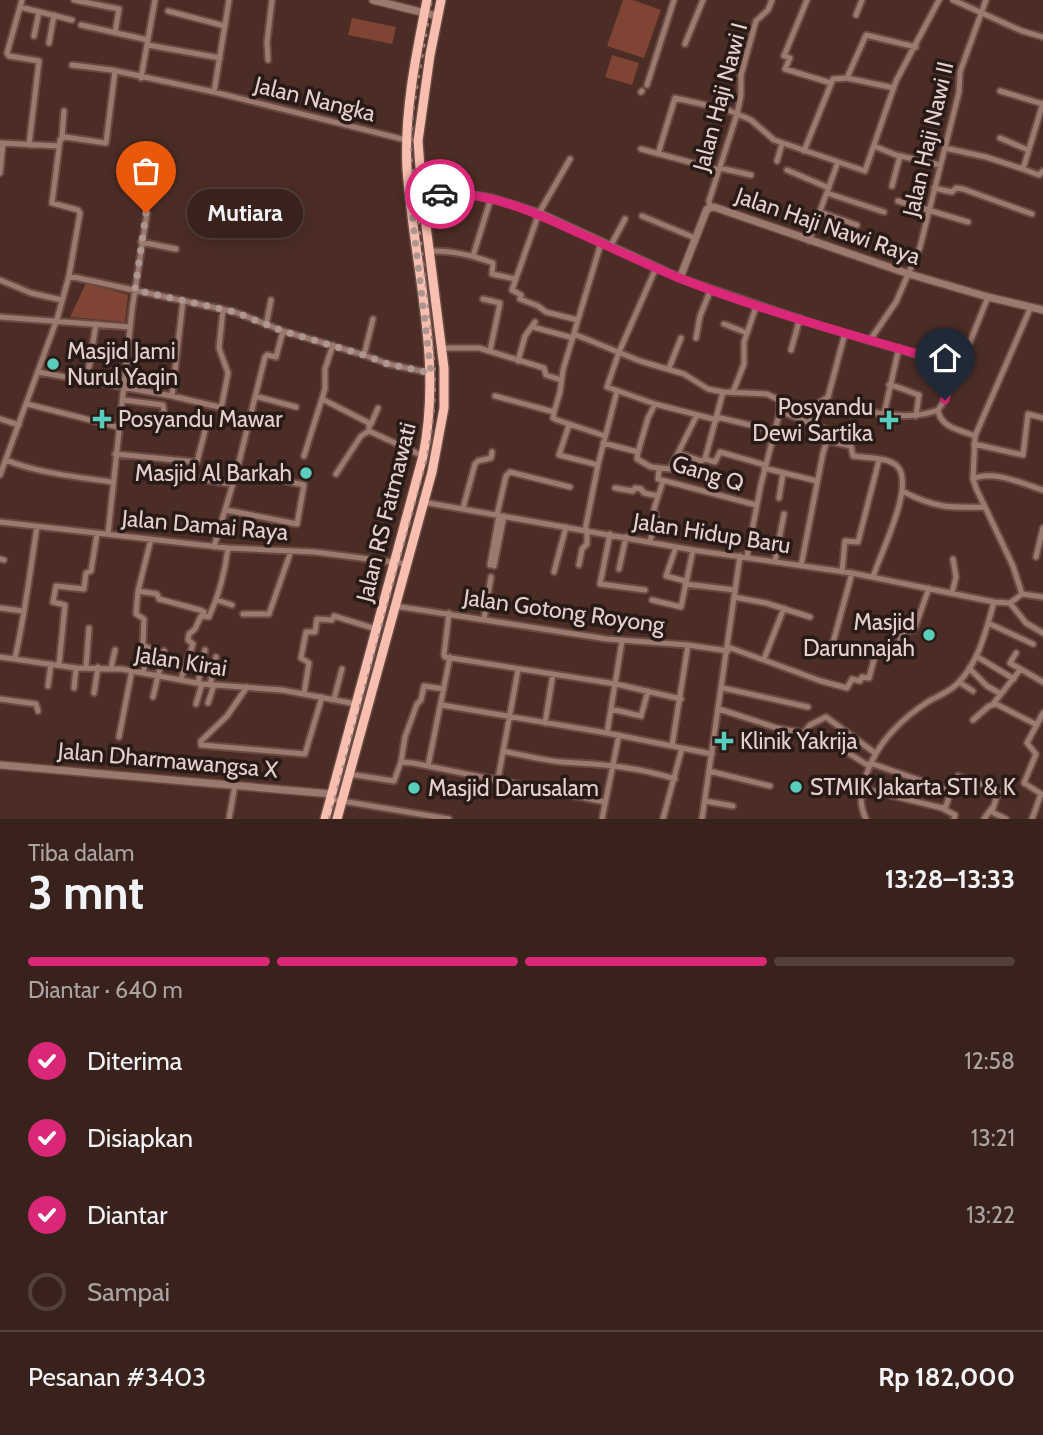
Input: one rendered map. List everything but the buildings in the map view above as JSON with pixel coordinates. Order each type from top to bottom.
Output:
[{"type":"main road","name":"Jalan RS Fatmawati","points":[[325,819],[395,563],[423,456],[430,418],[431,373],[410,197],[406,140],[427,0]]},
{"type":"main road","name":"Jalan RS Fatmawati","points":[[337,819],[436,457],[444,408],[442,348],[422,194],[419,133],[437,16],[442,2]]},
{"type":"street","points":[[22,0],[7,53],[9,56],[38,61],[29,145]]},
{"type":"street","points":[[74,0],[119,9],[115,33]]},
{"type":"street","points":[[141,78],[155,0]]},
{"type":"street","points":[[215,92],[229,0]]},
{"type":"street","points":[[268,60],[267,42],[272,0]]},
{"type":"street","points":[[373,0],[437,16]]},
{"type":"street","points":[[647,85],[674,0]]},
{"type":"street","points":[[685,44],[703,0]]},
{"type":"street","name":"Jalan Haji Nawi I","points":[[710,206],[709,201],[737,114],[743,67],[756,22],[768,10],[772,0]]},
{"type":"street","points":[[807,0],[784,57],[790,58],[785,69],[831,83]]},
{"type":"street","points":[[856,15],[862,0]]},
{"type":"street","points":[[659,154],[675,98],[722,108],[751,120],[767,136],[782,144],[866,170],[894,88],[939,0]]},
{"type":"street","points":[[953,0],[1043,37]]},
{"type":"street","name":"Jalan Haji Nawi II","points":[[870,340],[896,302],[920,247],[960,92],[960,72],[986,0]]},
{"type":"street","points":[[20,7],[72,20]]},
{"type":"street","points":[[168,11],[225,26]]},
{"type":"street","points":[[34,36],[39,12]]},
{"type":"street","points":[[49,43],[54,15]]},
{"type":"street","points":[[81,25],[220,58]]},
{"type":"street","points":[[847,78],[866,35],[916,47]]},
{"type":"street","name":"Jalan Nangka","points":[[72,65],[215,92],[406,140]]},
{"type":"street","points":[[62,137],[106,143],[115,71]]},
{"type":"street","points":[[804,151],[834,78],[847,78],[894,88]]},
{"type":"street","points":[[1000,91],[1043,103],[1023,169]]},
{"type":"street","points":[[0,475],[57,319],[69,276],[80,213],[78,210],[52,204],[64,111]]},
{"type":"street","points":[[1000,138],[1028,150]]},
{"type":"street","points":[[0,173],[1,143],[59,146]]},
{"type":"street","points":[[776,161],[782,144]]},
{"type":"street","points":[[874,146],[900,156],[940,165]]},
{"type":"street","points":[[945,148],[1039,175],[1043,171]]},
{"type":"street","points":[[641,149],[751,175]]},
{"type":"street","points":[[892,186],[900,156]]},
{"type":"street","points":[[570,159],[539,213],[512,290],[520,295],[520,299],[546,312],[578,320]]},
{"type":"street","points":[[809,241],[838,162]]},
{"type":"street","points":[[787,170],[884,212]]},
{"type":"street","points":[[934,188],[952,192],[956,188],[963,189],[1032,214]]},
{"type":"street","points":[[410,197],[462,193],[491,198],[539,213],[680,278],[943,363],[949,387],[938,410],[899,417],[842,407]]},
{"type":"street","points":[[473,256],[491,198]]},
{"type":"street","points":[[898,201],[968,222]]},
{"type":"street","name":"Jalan Haji Nawi Raya","points":[[680,278],[710,206],[909,274],[988,298],[1043,310]]},
{"type":"street","points":[[820,212],[857,225]]},
{"type":"street","points":[[108,534],[118,427],[146,213]]},
{"type":"street","points":[[642,216],[695,237]]},
{"type":"street","points":[[610,247],[625,219]]},
{"type":"street","points":[[583,235],[587,226]]},
{"type":"street","points":[[141,242],[176,249]]},
{"type":"street","points":[[601,243],[561,380],[561,392],[554,419],[638,452]]},
{"type":"street","points":[[430,251],[473,256],[493,263],[492,274],[515,279]]},
{"type":"street","points":[[656,268],[619,352],[607,387],[697,415],[775,430]]},
{"type":"street","points":[[69,276],[223,309],[388,364],[431,373]]},
{"type":"street","points":[[0,280],[31,293],[62,300]]},
{"type":"street","points":[[696,338],[700,316],[711,289]]},
{"type":"street","points":[[970,342],[988,298]]},
{"type":"street","points":[[483,299],[500,303],[490,351]]},
{"type":"street","points":[[266,325],[271,300]]},
{"type":"street","points":[[173,396],[183,301]]},
{"type":"street","points":[[733,392],[744,364],[743,350],[757,304]]},
{"type":"street","points":[[38,372],[221,406],[228,373],[219,348],[223,309]]},
{"type":"street","points":[[1022,594],[1013,566],[973,479],[975,436],[1030,309]]},
{"type":"street","points":[[0,317],[57,319],[130,327]]},
{"type":"street","points":[[791,350],[800,318]]},
{"type":"street","points":[[364,355],[373,319]]},
{"type":"street","points":[[89,367],[96,324]]},
{"type":"street","points":[[518,361],[525,336],[534,324],[644,363],[669,368],[686,375],[708,390],[777,397],[780,408],[734,594],[723,688],[702,819]]},
{"type":"street","points":[[724,324],[747,334]]},
{"type":"street","points":[[215,547],[265,355],[276,358],[283,331]]},
{"type":"street","points":[[809,423],[819,403],[828,397],[845,333]]},
{"type":"street","points":[[669,368],[681,338]]},
{"type":"street","points":[[304,456],[325,389],[326,369],[332,345]]},
{"type":"street","points":[[442,348],[470,346],[490,351],[544,368],[546,375],[561,380]]},
{"type":"street","points":[[884,414],[898,348]]},
{"type":"street","points":[[889,385],[906,388],[919,395],[916,416]]},
{"type":"street","points":[[579,565],[582,549],[587,544],[586,530],[598,465],[617,391]]},
{"type":"street","points":[[679,453],[701,461],[705,458],[723,393]]},
{"type":"street","points":[[256,396],[296,407]]},
{"type":"street","points":[[495,396],[554,412]]},
{"type":"street","points":[[322,399],[423,456]]},
{"type":"street","points":[[123,400],[163,405],[164,413]]},
{"type":"street","points":[[27,404],[118,427]]},
{"type":"street","points":[[655,404],[638,452],[638,460],[647,466],[670,468],[697,415]]},
{"type":"street","points":[[336,474],[370,427],[378,408]]},
{"type":"street","points":[[780,408],[830,431],[817,481],[801,566]]},
{"type":"street","points":[[938,410],[943,422],[975,436]]},
{"type":"street","points":[[974,444],[1023,454],[1028,414],[1043,418]]},
{"type":"street","points":[[0,419],[19,425]]},
{"type":"street","points":[[115,454],[197,462],[208,419]]},
{"type":"street","points":[[569,425],[559,455],[598,465]]},
{"type":"street","points":[[828,441],[851,446],[853,456],[892,463],[900,470],[900,504],[873,577]]},
{"type":"street","points":[[463,508],[476,462],[490,459],[492,452]]},
{"type":"street","points":[[705,458],[715,462],[720,452],[783,474],[817,481]]},
{"type":"street","points":[[6,460],[31,470],[46,470],[112,482]]},
{"type":"street","points":[[842,572],[846,540],[858,542],[879,460]]},
{"type":"street","name":"Gang Q","points":[[659,469],[657,479],[756,505]]},
{"type":"street","points":[[226,510],[296,524],[304,485],[237,470]]},
{"type":"street","points":[[492,565],[506,476],[510,472],[570,487]]},
{"type":"street","points":[[779,498],[783,474]]},
{"type":"street","points":[[973,479],[980,475],[990,476],[1043,490]]},
{"type":"street","points":[[199,479],[232,484]]},
{"type":"street","points":[[650,542],[656,517],[654,509],[663,481]]},
{"type":"street","points":[[615,488],[633,491],[635,488],[641,489],[644,493],[658,496]]},
{"type":"street","points":[[902,491],[938,507],[985,508]]},
{"type":"street","name":"Jalan Hidup Baru","points":[[423,502],[693,550],[852,573],[1010,603]]},
{"type":"street","points":[[775,561],[784,514]]},
{"type":"street","name":"Jalan Damai Raya","points":[[0,522],[215,547],[315,552],[407,564]]},
{"type":"street","points":[[15,658],[37,527]]},
{"type":"street","points":[[554,572],[566,527]]},
{"type":"street","points":[[1036,556],[1043,528]]},
{"type":"street","points":[[59,665],[65,605],[53,602],[56,586],[84,589],[86,573],[91,571],[97,534]]},
{"type":"street","points":[[610,534],[600,584],[645,590]]},
{"type":"street","points":[[619,569],[626,537]]},
{"type":"street","points":[[143,673],[149,648],[143,645],[144,619],[136,614],[138,591],[151,539]]},
{"type":"street","points":[[676,547],[666,576],[810,617]]},
{"type":"street","points":[[181,679],[193,645],[188,640],[189,634],[217,600],[228,548]]},
{"type":"street","points":[[652,600],[681,607],[693,550]]},
{"type":"street","points":[[243,614],[269,614],[291,551]]},
{"type":"street","points":[[952,593],[956,577],[953,559]]},
{"type":"street","points":[[831,650],[852,573]]},
{"type":"street","points":[[484,618],[491,577]]},
{"type":"street","name":"Jalan Gotong Royong","points":[[395,606],[622,641],[728,649],[847,688],[852,679],[860,681],[862,677],[869,678],[878,645],[896,648],[904,631],[914,630],[929,588]]},
{"type":"street","points":[[138,591],[157,594],[159,599],[200,610],[206,616]]},
{"type":"street","points":[[1043,597],[1022,594],[1010,603],[1026,623],[1043,633]]},
{"type":"street","points":[[217,600],[232,605]]},
{"type":"street","points":[[866,819],[861,807],[861,788],[874,753],[900,723],[959,682],[976,656],[994,602]]},
{"type":"street","points":[[0,608],[23,611]]},
{"type":"street","points":[[764,659],[784,608]]},
{"type":"street","points":[[449,613],[444,655],[518,670],[616,684],[681,699]]},
{"type":"street","points":[[304,693],[309,663],[301,658],[306,632],[315,632],[317,619],[332,620],[334,616],[376,629]]},
{"type":"street","points":[[988,623],[1033,645]]},
{"type":"street","points":[[86,667],[89,628]]},
{"type":"street","points":[[607,733],[622,641]]},
{"type":"street","points":[[672,746],[688,645]]},
{"type":"street","points":[[111,668],[115,650]]},
{"type":"street","points":[[196,704],[205,650]]},
{"type":"street","points":[[153,697],[163,651]]},
{"type":"street","points":[[1016,653],[1010,663],[1043,682]]},
{"type":"street","points":[[976,656],[1014,679]]},
{"type":"street","name":"Jalan Kirai","points":[[0,657],[76,667],[132,670],[212,685],[304,693],[356,704]]},
{"type":"street","points":[[208,703],[216,657]]},
{"type":"street","points":[[428,766],[450,657]]},
{"type":"street","points":[[48,686],[51,664]]},
{"type":"street","points":[[74,688],[76,667]]},
{"type":"street","points":[[94,693],[97,667]]},
{"type":"street","points":[[334,699],[342,668]]},
{"type":"street","points":[[969,668],[987,686],[1001,694]]},
{"type":"street","points":[[119,737],[132,670]]},
{"type":"street","points":[[498,779],[518,670]]},
{"type":"street","points":[[973,720],[993,704],[1020,670]]},
{"type":"street","points":[[545,723],[552,674]]},
{"type":"street","points":[[959,682],[973,691]]},
{"type":"street","points":[[349,774],[394,781],[401,762],[405,737],[424,686],[444,690]]},
{"type":"street","points":[[247,687],[227,716],[201,740],[201,745],[305,754],[322,697]]},
{"type":"street","points":[[723,688],[808,707]]},
{"type":"street","points":[[611,709],[641,716],[648,691]]},
{"type":"street","points":[[0,699],[38,705],[38,711]]},
{"type":"street","points":[[993,704],[1037,725]]},
{"type":"street","points":[[442,705],[712,754]]},
{"type":"street","points":[[719,709],[777,728],[804,733],[810,725],[826,717],[874,753]]},
{"type":"street","points":[[1032,819],[1042,794],[1024,783],[1036,754],[1027,743],[1043,713]]},
{"type":"street","points":[[602,819],[618,735]]},
{"type":"street","points":[[834,744],[869,765],[951,790]]},
{"type":"street","points":[[663,819],[682,748]]},
{"type":"street","points":[[503,751],[562,762],[582,761],[653,772],[675,779]]},
{"type":"street","points":[[401,762],[605,802]]},
{"type":"street","name":"Jalan Dharmawangsa X","points":[[0,765],[331,796]]},
{"type":"street","points":[[709,771],[770,786]]},
{"type":"street","points":[[942,808],[946,806],[958,776],[998,793],[984,819]]},
{"type":"street","points":[[229,819],[235,785]]},
{"type":"street","points":[[861,788],[942,808],[955,815],[954,819]]},
{"type":"street","points":[[331,796],[342,802],[449,819]]},
{"type":"street","points":[[705,801],[733,807]]},
{"type":"street","points":[[992,808],[992,812],[1006,819]]},
{"type":"shaded area","points":[[623,0],[633,0],[661,10],[644,58],[607,46]]},
{"type":"shaded area","points":[[352,18],[396,27],[392,44],[348,35]]},
{"type":"shaded area","points":[[612,55],[639,63],[632,85],[605,77]]},
{"type":"shaded area","points":[[86,283],[128,295],[125,322],[70,317]]},
{"type":"railway","points":[[329,819],[425,466],[432,426],[435,399],[434,358],[411,153],[413,113],[432,0]]},
{"type":"way so far","points":[[146,213],[135,290],[235,312],[283,331],[388,364],[431,373],[410,197],[440,194]]},
{"type":"place","name":"Mutiara","points":[[146,213]]},
{"type":"place","name":"Masjid Jami Nurul Yaqin","points":[[53,364]]},
{"type":"place","name":"Posyandu Mawar","points":[[102,419]]},
{"type":"place","name":"Posyandu Dewi Sartika","points":[[889,420]]},
{"type":"place","name":"Masjid Al Barkah","points":[[306,473]]},
{"type":"place","name":"Masjid Darunnajah","points":[[929,635]]},
{"type":"place","name":"Klinik Yakrija","points":[[724,741]]},
{"type":"place","name":"STMIK Jakarta STI & K","points":[[796,787]]},
{"type":"place","name":"Masjid Darusalam","points":[[414,788]]},
{"type":"route","points":[[440,194],[457,193],[491,198],[539,213],[682,279],[827,328],[939,360],[944,364],[949,384],[945,400]]}]
